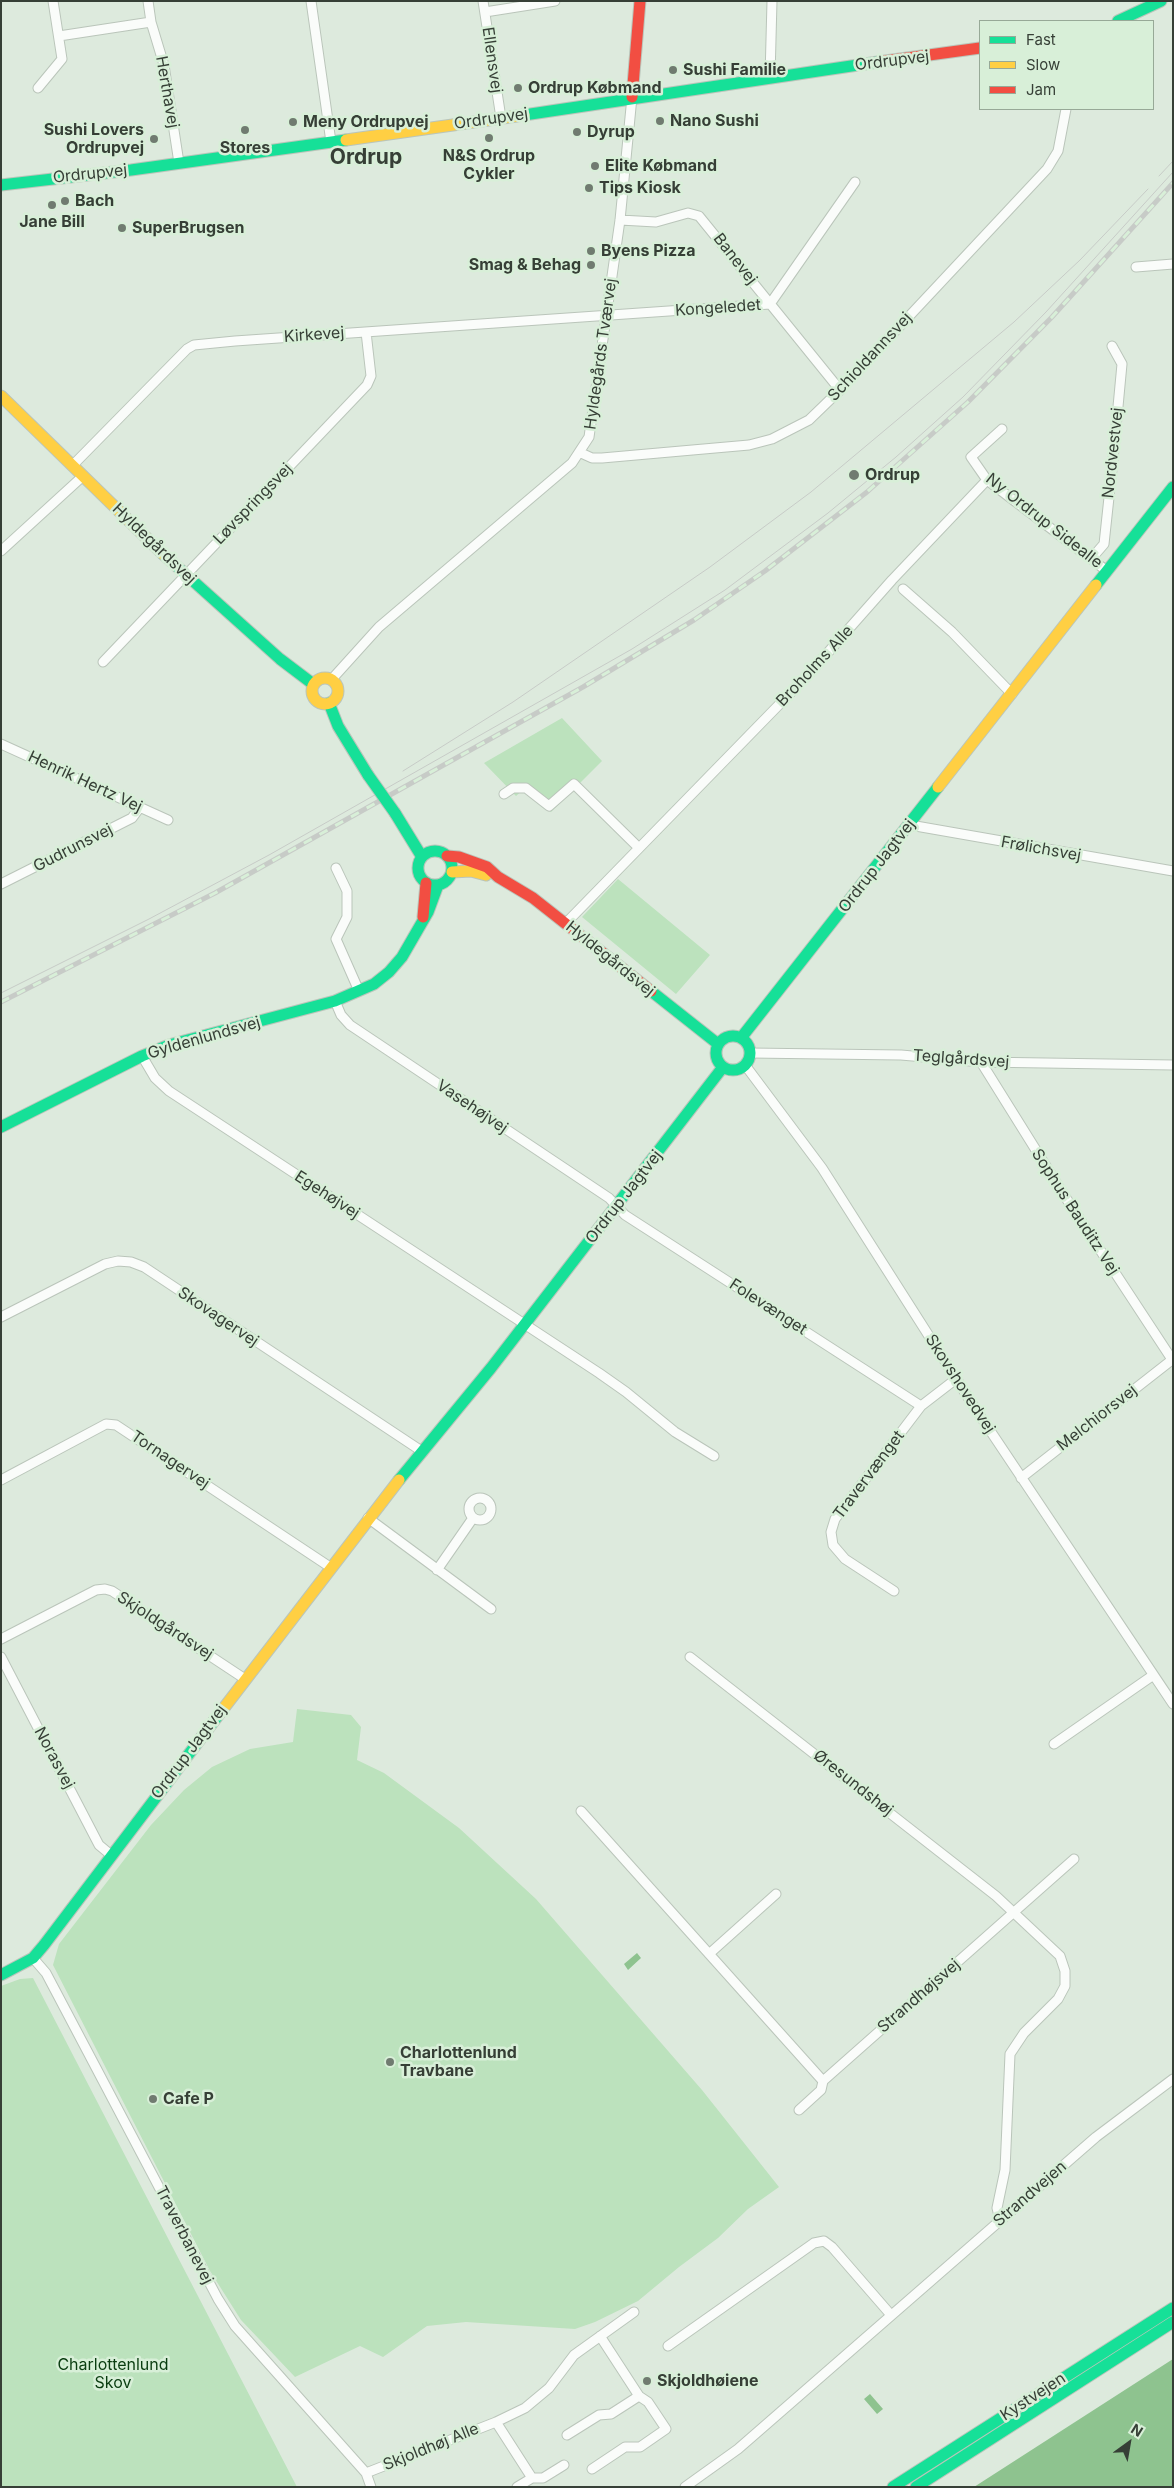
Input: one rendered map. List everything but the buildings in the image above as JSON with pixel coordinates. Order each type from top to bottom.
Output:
[{"type":"street","points":[[38,88],[62,60],[53,1]]},
{"type":"street","name":"Herthavej","points":[[148,1],[151,22],[164,65],[179,163]]},
{"type":"street","points":[[311,1],[331,142]]},
{"type":"street","name":"Ellensvej","points":[[483,1],[500,118]]},
{"type":"street","points":[[485,12],[555,1]]},
{"type":"street","points":[[632,97],[640,1]]},
{"type":"street","points":[[770,76],[772,1]]},
{"type":"street","points":[[1120,20],[1161,1]]},
{"type":"street","points":[[59,36],[151,22]]},
{"type":"street","name":"Ordrupvej","points":[[1,185],[331,142],[770,76],[979,48]]},
{"type":"street","name":"Hyldegårds Tværvej","points":[[332,679],[379,627],[572,464],[581,453],[589,437],[593,422],[620,220],[632,97]]},
{"type":"street","name":"Schioldannsvej","points":[[581,453],[592,458],[602,458],[749,445],[772,439],[809,420],[840,390],[1047,169],[1058,151],[1066,110]]},
{"type":"street","name":"Kongeledet","points":[[606,317],[770,304],[855,182]]},
{"type":"street","name":"Banevej","points":[[620,220],[656,222],[688,213],[699,216],[840,390]]},
{"type":"street","points":[[1136,267],[1173,264]]},
{"type":"street","name":"Kirkevej","points":[[72,466],[188,348],[235,341],[606,317]]},
{"type":"street","name":"Løvspringsvej","points":[[103,662],[367,385],[371,376],[366,332]]},
{"type":"street","name":"Nordvestvej","points":[[1091,559],[1104,544],[1114,451],[1122,364],[1112,346]]},
{"type":"street","name":"Hyldegårdsvej","points":[[1,396],[185,575],[280,659],[314,684]]},
{"type":"street","name":"Ny Ordrup Sidealle","points":[[1002,429],[971,457],[987,480],[1107,571]]},
{"type":"street","points":[[1,551],[83,476]]},
{"type":"street","name":"Broholms Alle","points":[[566,923],[811,673],[892,580],[987,480]]},
{"type":"street","name":"Ordrup Jagtvej","points":[[741,1038],[910,825],[1173,487]]},
{"type":"street","points":[[903,589],[952,632],[1012,694]]},
{"type":"street","points":[[320,678],[332,679],[336,682],[338,692],[334,701],[329,703],[316,701],[312,693],[314,684],[320,678]]},
{"type":"street","points":[[329,703],[346,741],[405,827],[427,854],[446,856],[451,862],[452,872],[448,879],[438,885],[426,882],[420,877],[418,870],[427,854]]},
{"type":"street","name":"Henrik Hertz Vej","points":[[1,744],[168,820]]},
{"type":"street","points":[[504,794],[513,788],[526,788],[549,806],[574,784],[639,848]]},
{"type":"street","name":"Gudrunsvej","points":[[1,884],[132,818],[140,807]]},
{"type":"street","name":"Frølichsvej","points":[[910,825],[1173,871]]},
{"type":"street","name":"Hyldegårdsvej","points":[[446,856],[459,857],[487,867],[498,877],[533,898],[718,1044]]},
{"type":"street","points":[[336,868],[348,891],[347,917],[336,939],[359,991]]},
{"type":"street","name":"Hyldegårdsvej","points":[[452,872],[471,871],[498,877]]},
{"type":"street","name":"Gyldenlundsvej","points":[[423,917],[422,910],[426,882]]},
{"type":"street","name":"Gyldenlundsvej","points":[[1,1127],[142,1056],[169,1045],[334,1001],[374,984],[389,972],[402,957],[423,917],[428,912],[438,885]]},
{"type":"street","name":"Vasehøjvej","points":[[334,1001],[341,1015],[350,1025],[609,1198],[617,1206]]},
{"type":"street","points":[[729,1036],[741,1038],[748,1045],[750,1053],[744,1065],[734,1070],[723,1067],[716,1056],[718,1044],[729,1036]]},
{"type":"street","name":"Teglgårdsvej","points":[[750,1053],[901,1055],[981,1062],[1173,1065]]},
{"type":"street","name":"Egehøjvej","points":[[142,1056],[155,1078],[169,1091],[524,1325]]},
{"type":"street","name":"Sophus Bauditz Vej","points":[[981,1062],[1034,1148],[1172,1360]]},
{"type":"street","name":"Skovshovedvej","points":[[744,1065],[822,1168],[956,1379],[1152,1676],[1173,1704]]},
{"type":"street","name":"Ordrup Jagtvej","points":[[1,1975],[34,1958],[330,1567],[524,1325],[723,1067]]},
{"type":"street","name":"Folevænget","points":[[617,1206],[624,1215],[921,1406]]},
{"type":"street","name":"Skovagervej","points":[[1,1316],[105,1264],[118,1261],[131,1262],[144,1267],[423,1452]]},
{"type":"street","points":[[524,1325],[626,1392],[675,1432],[714,1456]]},
{"type":"street","name":"Melchiorsvej","points":[[1021,1478],[1172,1360]]},
{"type":"street","name":"Travervænget","points":[[894,1591],[845,1559],[832,1545],[831,1532],[835,1518],[921,1406],[956,1379]]},
{"type":"street","name":"Tornagervej","points":[[1,1480],[106,1424],[116,1424],[330,1567]]},
{"type":"street","points":[[368,1518],[491,1609]]},
{"type":"street","points":[[437,1570],[473,1518]]},
{"type":"street","name":"Skjoldgårdsvej","points":[[1,1639],[96,1590],[105,1589],[112,1591],[245,1679]]},
{"type":"street","name":"Norasvej","points":[[1,1657],[99,1845],[111,1855]]},
{"type":"street","name":"Øresundshøj","points":[[690,1657],[1015,1912],[1060,1956],[1065,1972],[1065,1986],[1058,1999],[1024,2033],[1010,2054],[1005,2170],[997,2208],[1000,2220]]},
{"type":"street","points":[[1054,1744],[1152,1676]]},
{"type":"street","points":[[581,1811],[823,2081]]},
{"type":"street","points":[[1015,1912],[1074,1859]]},
{"type":"street","points":[[709,1954],[776,1894]]},
{"type":"street","name":"Strandhøjsvej","points":[[799,2110],[820,2090],[823,2081],[1015,1912]]},
{"type":"street","name":"Traverbanevej","points":[[34,1958],[46,1973],[218,2299],[235,2326],[366,2473],[371,2487]]},
{"type":"street","name":"Strandvejen","points":[[685,2487],[738,2449],[1096,2137],[1173,2079]]},
{"type":"street","points":[[668,2346],[814,2243],[824,2241],[832,2247],[891,2314]]},
{"type":"street","name":"Kystvejen","points":[[893,2487],[1173,2308]]},
{"type":"street","name":"Skjoldhøj Alle","points":[[366,2473],[496,2422],[525,2408],[549,2388],[574,2355],[634,2312]]},
{"type":"street","name":"Kystvejen","points":[[916,2487],[1173,2322]]},
{"type":"street","points":[[592,2469],[625,2447],[640,2446],[666,2429],[648,2402],[639,2396],[600,2336]]},
{"type":"street","points":[[567,2435],[599,2414],[611,2414],[639,2396]]},
{"type":"street","name":"Skjoldhøj Alle","points":[[496,2422],[532,2478]]},
{"type":"street","points":[[517,2487],[532,2478],[543,2478],[564,2465]]},
{"type":"green space","points":[[562,718],[602,761],[551,812],[524,789],[516,796],[484,763]]},
{"type":"green space","points":[[618,879],[710,955],[676,994],[582,917]]},
{"type":"green space","name":"Charlottenlund Travbane","points":[[297,1709],[351,1715],[361,1727],[357,1760],[384,1773],[459,1828],[536,1899],[702,2090],[779,2187],[748,2209],[718,2238],[638,2301],[595,2322],[575,2329],[466,2322],[427,2326],[383,2357],[360,2346],[295,2377],[241,2320],[210,2271],[53,1965],[59,1944],[151,1825],[184,1790],[212,1767],[250,1749],[293,1742]]},
{"type":"green space","name":"Charlottenlund Skov","points":[[33,1978],[297,2487],[1,2487],[1,1986],[20,1979]]},
{"type":"shaded area","points":[[637,1953],[641,1958],[628,1970],[624,1964]]},
{"type":"shaded area","points":[[1173,2359],[1173,2487],[974,2487]]},
{"type":"shaded area","points":[[870,2394],[883,2409],[877,2414],[864,2399]]},
{"type":"tram line","points":[[1159,176],[1173,161]]},
{"type":"tram line","points":[[1,993],[149,919],[269,855],[632,649],[725,590],[828,513],[896,457],[963,397],[1046,312],[1173,172]]},
{"type":"tram line","points":[[403,771],[513,702],[710,567],[811,492],[1014,322],[1080,260],[1148,189]]},
{"type":"railway","points":[[1,1002],[215,893],[583,687],[694,620],[765,571],[867,492],[968,402],[1052,317],[1173,183]]},
{"type":"traffic: fast","points":[[1120,20],[1161,1]]},
{"type":"traffic: fast","points":[[524,115],[878,62]]},
{"type":"traffic: fast","points":[[1,185],[131,170],[346,140]]},
{"type":"traffic: fast","points":[[1096,585],[1173,487]]},
{"type":"traffic: fast","points":[[163,554],[280,659],[313,684]]},
{"type":"traffic: fast","points":[[329,703],[338,726],[368,775]]},
{"type":"traffic: fast","points":[[368,775],[395,813]]},
{"type":"traffic: fast","points":[[741,1038],[938,787]]},
{"type":"traffic: fast","points":[[395,813],[422,857]]},
{"type":"traffic: fast","points":[[435,851],[447,856],[452,868],[447,880],[435,885],[423,880],[418,868],[423,856],[435,851]]},
{"type":"traffic: fast","points":[[1,1127],[142,1056],[169,1045],[335,1001],[374,984],[389,972],[402,957],[428,912],[438,885]]},
{"type":"traffic: fast","points":[[651,991],[718,1044]]},
{"type":"traffic: fast","points":[[733,1036],[745,1041],[750,1053],[745,1065],[733,1070],[721,1065],[716,1053],[721,1041],[733,1036]]},
{"type":"traffic: fast","points":[[399,1480],[491,1368],[723,1067]]},
{"type":"traffic: fast","points":[[1,1975],[33,1958],[44,1945],[220,1713]]},
{"type":"traffic: fast","points":[[893,2487],[1173,2308]]},
{"type":"traffic: fast","points":[[916,2487],[1173,2322]]},
{"type":"traffic: slow","points":[[346,140],[524,115]]},
{"type":"traffic: slow","points":[[1,396],[163,554]]},
{"type":"traffic: slow","points":[[938,787],[1096,585]]},
{"type":"traffic: slow","points":[[325,678],[334,682],[338,691],[334,700],[325,704],[316,700],[312,691],[316,682],[325,678]]},
{"type":"traffic: slow","points":[[452,872],[471,871],[486,875]]},
{"type":"traffic: slow","points":[[220,1713],[399,1480]]},
{"type":"traffic: jam","points":[[632,97],[640,1]]},
{"type":"traffic: jam","points":[[878,62],[979,48]]},
{"type":"traffic: jam","points":[[447,856],[459,857],[487,867],[498,877],[533,898],[651,991]]},
{"type":"traffic: jam","points":[[423,917],[426,883]]},
{"type":"place","name":"Sushi Familie","points":[[673,70]]},
{"type":"place","name":"Ordrup Købmand","points":[[518,88]]},
{"type":"place","name":"Nano Sushi","points":[[660,121]]},
{"type":"place","name":"Meny Ordrupvej","points":[[293,122]]},
{"type":"place","name":"Stores","points":[[245,130]]},
{"type":"place","name":"Dyrup","points":[[577,132]]},
{"type":"place","name":"N&S Ordrup Cykler","points":[[489,138]]},
{"type":"place","name":"Sushi Lovers Ordrupvej","points":[[154,139]]},
{"type":"place","name":"Elite Købmand","points":[[595,166]]},
{"type":"place","name":"Tips Kiosk","points":[[589,188]]},
{"type":"place","name":"Bach","points":[[65,201]]},
{"type":"place","name":"Jane Bill","points":[[52,205]]},
{"type":"place","name":"SuperBrugsen","points":[[122,228]]},
{"type":"place","name":"Byens Pizza","points":[[591,251]]},
{"type":"place","name":"Smag & Behag","points":[[591,265]]},
{"type":"place","name":"Ordrup","points":[[854,475]]},
{"type":"place","name":"Charlottenlund Travbane","points":[[390,2062]]},
{"type":"place","name":"Cafe P","points":[[153,2099]]},
{"type":"place","name":"Skjoldhøiene","points":[[647,2381]]},
{"type":"district","name":"Ordrup","points":[[366,158]]}]
